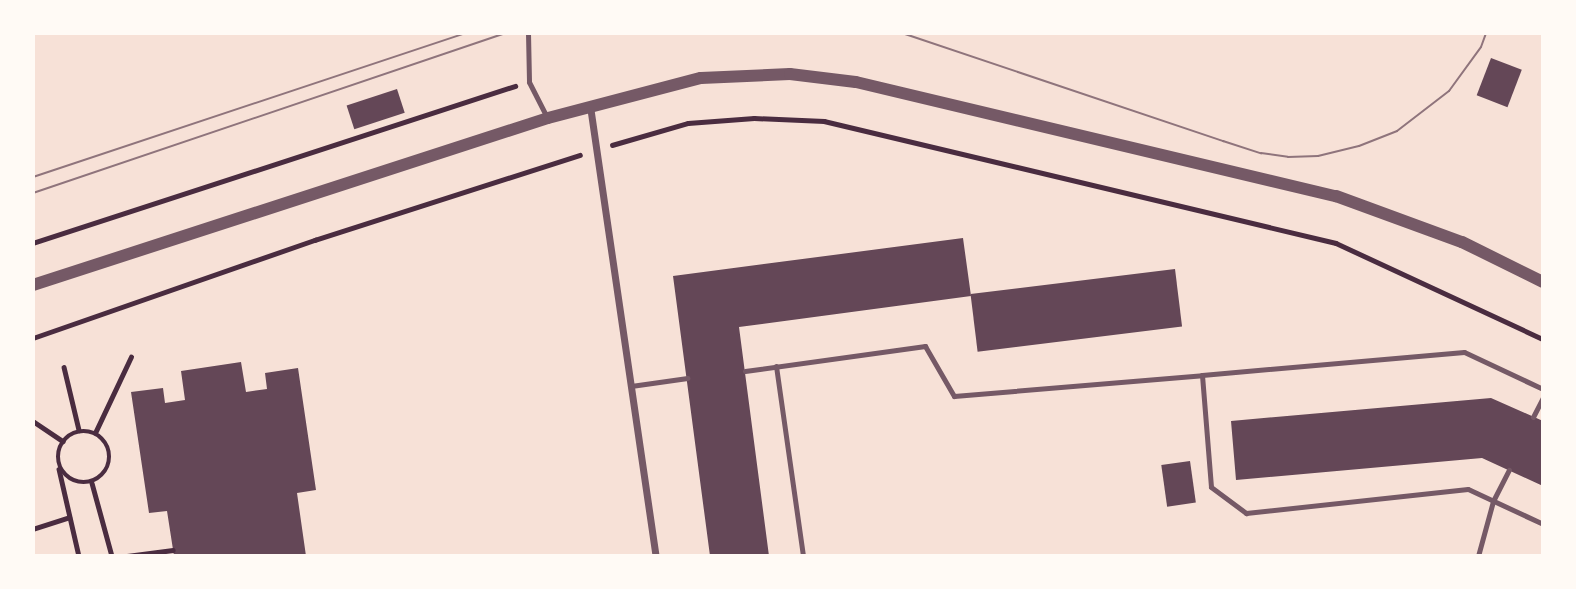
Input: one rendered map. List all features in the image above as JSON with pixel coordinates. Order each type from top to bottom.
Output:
[{"type":"street","points":[[33,285],[590,106],[701,78],[790,74],[856,82],[1336,196],[1462,242],[1543,282]]},
{"type":"street","points":[[590,106],[656,556]]},
{"type":"lane","points":[[528,33],[529,82],[548,118]]},
{"type":"lane","points":[[745,371],[925,346],[954,396],[1464,352],[1543,389]]},
{"type":"lane","points":[[776,366],[803,556]]},
{"type":"lane","points":[[1202,375],[1211,487],[1246,513],[1468,489],[1543,524]]},
{"type":"lane","points":[[631,386],[687,378]]},
{"type":"lane","points":[[1533,417],[1543,397]]},
{"type":"lane","points":[[1478,556],[1493,501],[1508,470]]},
{"type":"path","points":[[33,243],[529,82]]},
{"type":"path","points":[[33,338],[315,240],[596,150],[688,123],[754,118],[824,121],[1336,243],[1543,340]]},
{"type":"path","points":[[95,433],[131,357]]},
{"type":"path","points":[[64,367],[79,430]]},
{"type":"path","points":[[33,421],[63,440]]},
{"type":"path","points":[[57,461],[70,480],[80,484],[92,482],[108,469],[110,458],[104,439],[95,433],[79,430],[63,440],[57,461],[79,556]]},
{"type":"path","points":[[92,482],[112,556]]},
{"type":"path","points":[[33,529],[69,517]]},
{"type":"path","points":[[127,556],[173,550]]},
{"type":"building","points":[[1491,58],[1522,70],[1507,107],[1477,95]]},
{"type":"building","points":[[397,89],[405,113],[354,129],[347,105]]},
{"type":"building","points":[[963,238],[971,296],[739,327],[769,556],[710,556],[673,276]]},
{"type":"building","points":[[1175,269],[1182,327],[978,352],[971,294]]},
{"type":"building","points":[[241,362],[246,392],[267,389],[265,373],[298,368],[316,490],[297,493],[306,556],[174,556],[167,511],[149,513],[131,392],[163,388],[165,403],[185,400],[181,371]]},
{"type":"building","points":[[1491,398],[1543,421],[1543,486],[1482,458],[1236,480],[1231,421]]},
{"type":"building","points":[[1190,461],[1196,503],[1167,507],[1161,465]]},
{"type":"tram line","points":[[33,177],[465,33]]},
{"type":"tram line","points":[[33,193],[506,33]]},
{"type":"tram line","points":[[902,33],[1223,141],[1261,153],[1288,157],[1318,156],[1359,146],[1397,131],[1449,91],[1481,47],[1486,33]]}]
